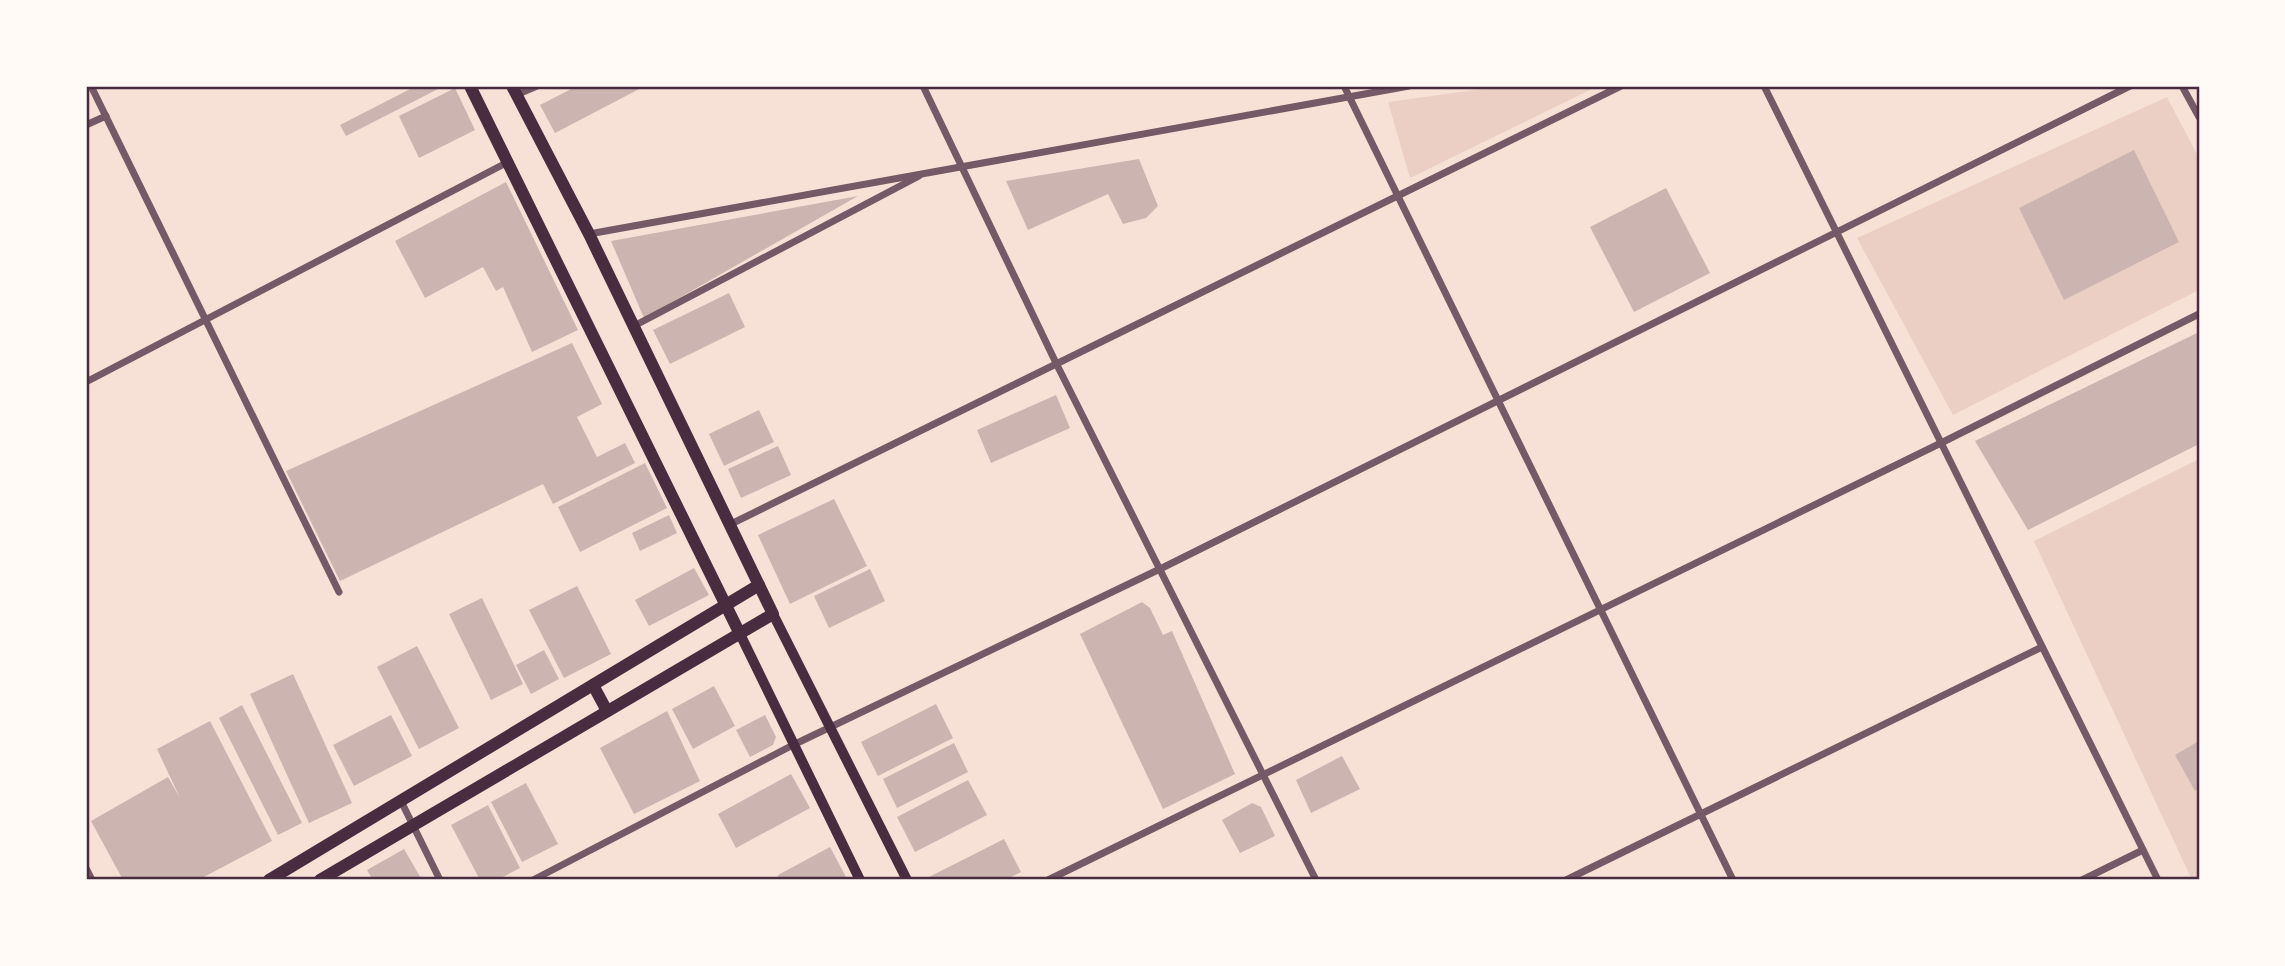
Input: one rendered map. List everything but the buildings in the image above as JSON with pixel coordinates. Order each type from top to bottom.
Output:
[{"type":"main road","points":[[470,86],[860,880]]},
{"type":"main road","points":[[514,90],[589,234],[773,614],[907,880]]},
{"type":"main road","points":[[269,880],[759,584]]},
{"type":"main road","points":[[320,880],[773,614]]},
{"type":"main road","points":[[593,685],[607,711]]},
{"type":"street","points":[[91,86],[339,592]]},
{"type":"street","points":[[514,90],[537,86]]},
{"type":"street","points":[[923,86],[1056,363],[1162,568],[1316,880]]},
{"type":"street","points":[[1344,86],[1733,880]]},
{"type":"street","points":[[589,234],[1409,86]]},
{"type":"street","points":[[731,524],[1621,86]]},
{"type":"street","points":[[1764,86],[2158,880]]},
{"type":"street","points":[[533,880],[793,745],[1162,568],[2130,86]]},
{"type":"street","points":[[2182,86],[2199,117]]},
{"type":"street","points":[[86,125],[106,116]]},
{"type":"street","points":[[86,382],[508,161]]},
{"type":"street","points":[[632,327],[925,173]]},
{"type":"street","points":[[1048,880],[2199,314]]},
{"type":"street","points":[[1566,880],[2042,647]]},
{"type":"street","points":[[401,801],[440,880]]},
{"type":"street","points":[[2082,880],[2143,850]]},
{"type":"street","points":[[86,868],[92,880]]},
{"type":"shaded area","points":[[1504,86],[1598,86],[1410,178],[1388,102]]},
{"type":"shaded area","points":[[2167,97],[2199,158],[2199,290],[1953,415],[1857,238]]},
{"type":"shaded area","points":[[2199,459],[2199,880],[2192,880],[2034,541]]}]
